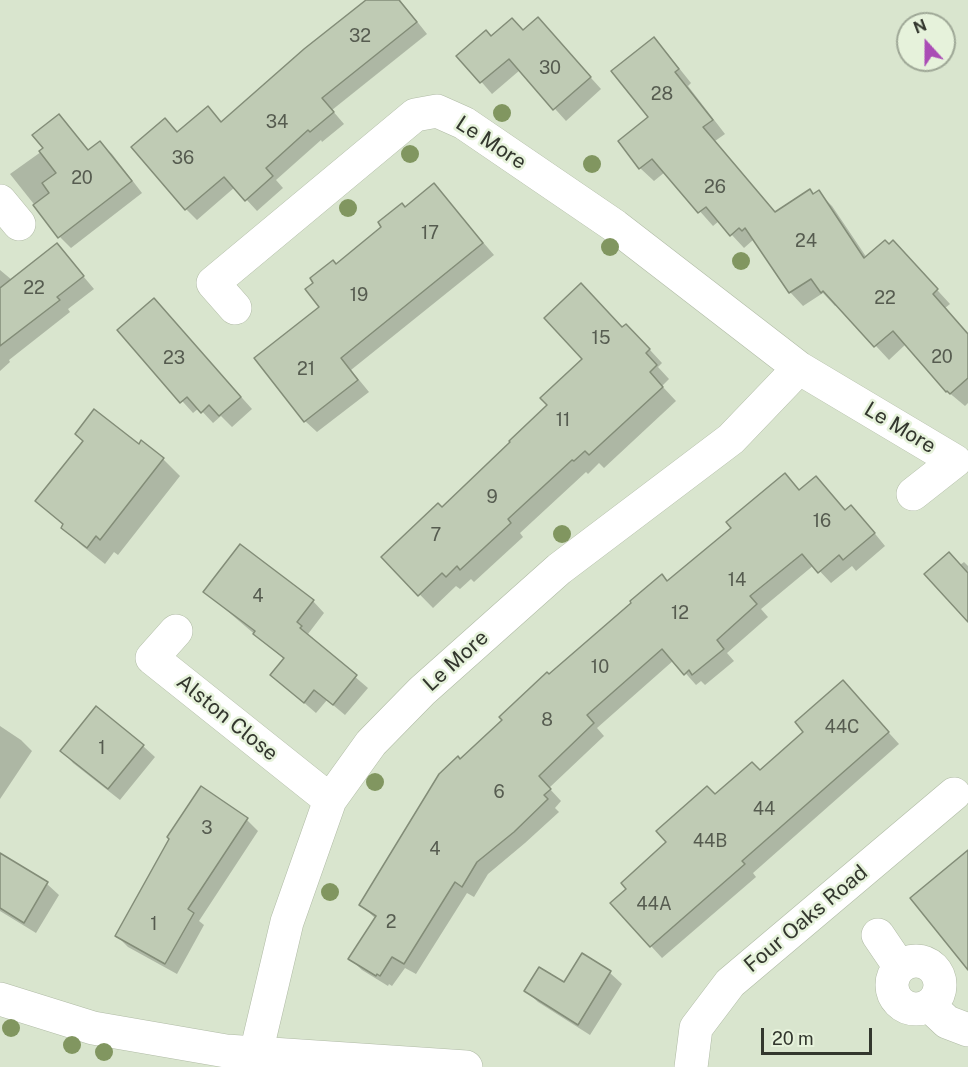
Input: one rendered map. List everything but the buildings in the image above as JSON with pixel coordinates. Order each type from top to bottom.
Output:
[{"type":"street","name":"Le More","points":[[235,308],[213,283],[416,115],[437,111],[464,123],[615,226],[799,368],[955,461],[913,494]]},
{"type":"street","name":"Le More","points":[[235,1057],[287,922],[330,800],[372,743],[422,691],[559,569],[731,439],[799,368]]},
{"type":"street","name":"Alston Close","points":[[176,631],[152,658],[330,800]]},
{"type":"street","name":"Four Oaks Road","points":[[691,1067],[696,1028],[730,983],[954,794]]},
{"type":"street","points":[[878,935],[899,966],[922,960],[938,972],[941,987],[930,1006],[947,1022],[968,1030]]},
{"type":"street","points":[[0,999],[93,1028],[235,1057],[466,1067]]}]
